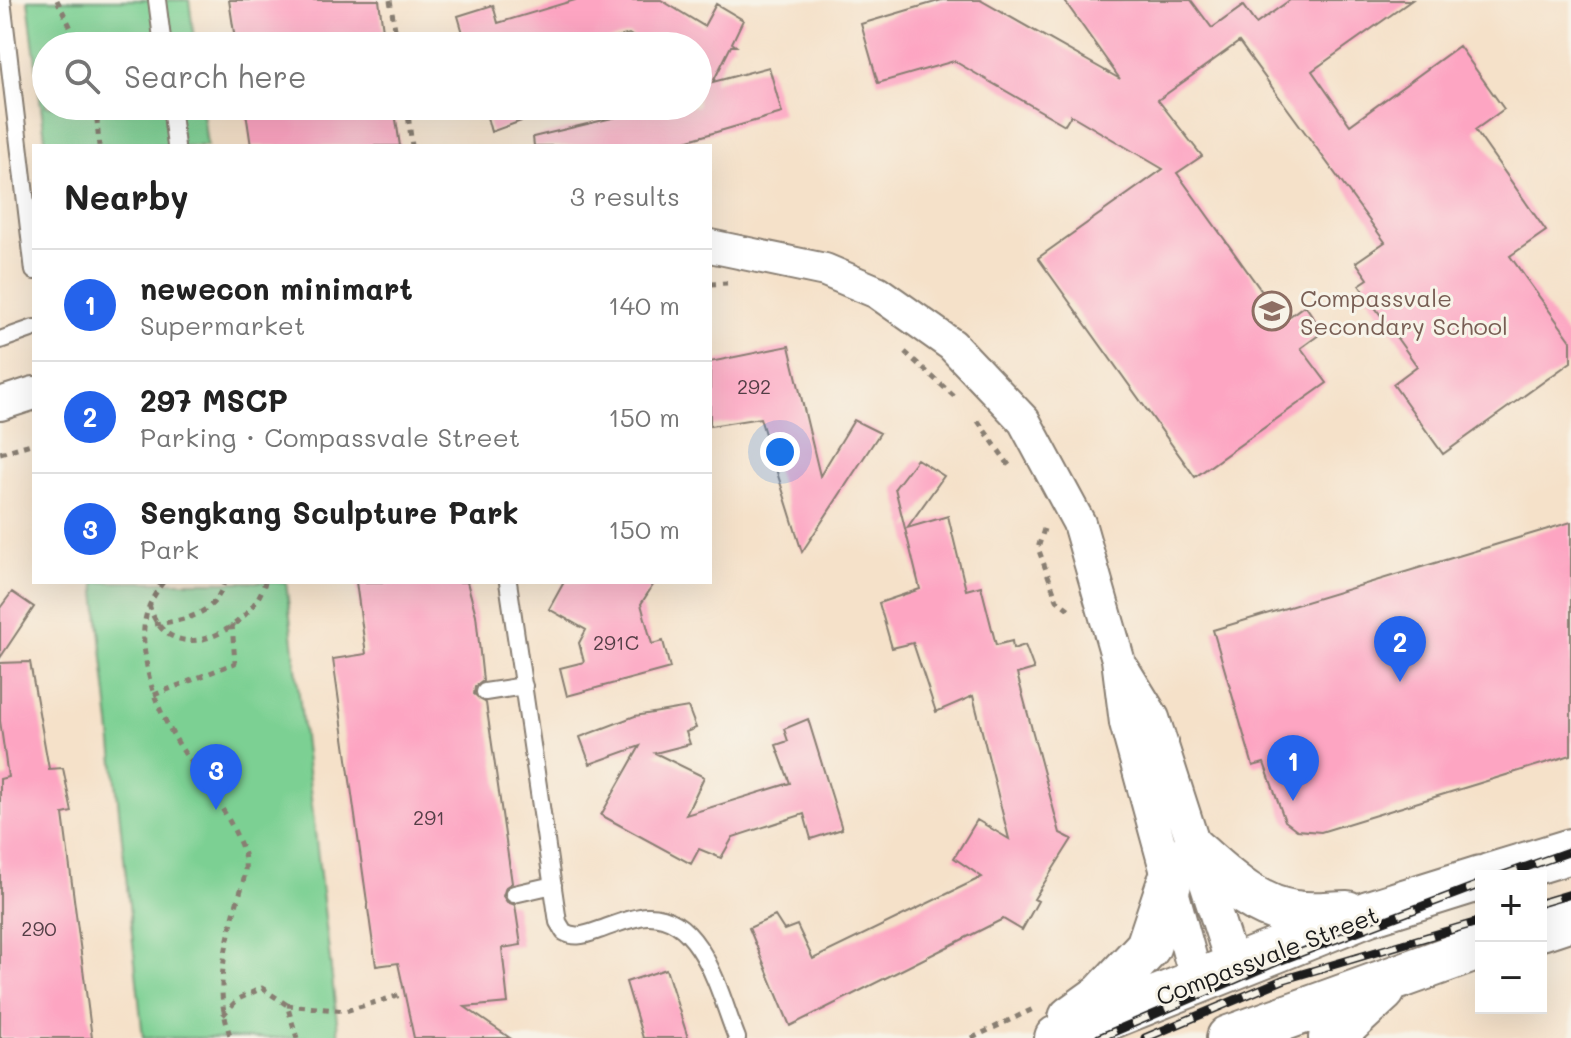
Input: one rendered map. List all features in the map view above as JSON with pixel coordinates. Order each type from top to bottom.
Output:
[{"type":"street","points":[[712,246],[825,270],[877,292],[952,345],[1024,421],[1055,473],[1079,523],[1118,659],[1153,718],[1181,867],[1238,1036],[1475,949]]},
{"type":"street","points":[[0,404],[32,394]]},
{"type":"street","points":[[0,426],[32,418]]},
{"type":"street","points":[[1509,870],[1571,851]]},
{"type":"street","points":[[1181,867],[1294,914],[1369,913]]},
{"type":"street","points":[[1047,1027],[1103,995],[1148,947],[1181,867]]},
{"type":"street","name":"Compassvale Street","points":[[1047,1027],[1215,975],[1369,913],[1475,880]]},
{"type":"street","points":[[1547,926],[1571,918]]},
{"type":"street","points":[[1331,1038],[1403,973]]},
{"type":"lane","points":[[2,0],[32,254]]},
{"type":"lane","points":[[157,0],[161,32]]},
{"type":"lane","points":[[173,120],[176,144]]},
{"type":"lane","points":[[0,340],[32,329]]},
{"type":"lane","points":[[511,584],[558,922],[570,936],[645,916],[663,918],[684,928],[706,961],[737,1038]]},
{"type":"lane","points":[[485,692],[524,686]]},
{"type":"lane","points":[[514,894],[553,885]]},
{"type":"path","points":[[57,0],[73,32]]},
{"type":"path","points":[[390,0],[396,32]]},
{"type":"path","points":[[97,120],[99,144]]},
{"type":"path","points":[[409,120],[412,144]]},
{"type":"path","points":[[712,284],[737,282]]},
{"type":"path","points":[[900,348],[958,400]]},
{"type":"path","points":[[970,410],[1017,476]]},
{"type":"path","points":[[0,453],[32,444]]},
{"type":"path","points":[[1039,518],[1046,532],[1038,548],[1057,600],[1071,612],[1076,626]]},
{"type":"path","points":[[162,584],[148,603],[141,629],[154,695],[167,729],[228,821],[244,852],[244,881],[222,970],[223,1015],[231,1038]]},
{"type":"path","points":[[154,624],[186,621],[216,601],[223,584]]},
{"type":"path","points":[[148,603],[154,624],[167,636],[187,642],[217,636],[249,610],[264,584]]},
{"type":"path","points":[[154,695],[235,663],[232,623]]},
{"type":"path","points":[[223,1015],[238,999],[262,988],[287,1005],[345,1011],[404,994]]},
{"type":"path","points":[[287,1005],[297,1038]]},
{"type":"path","points":[[972,1038],[1047,1027]]},
{"type":"green space","points":[[28,0],[189,0],[193,32],[32,32]]},
{"type":"green space","points":[[43,120],[204,120],[207,144],[46,144]]},
{"type":"green space","points":[[95,584],[286,584],[339,1038],[143,1038]]},
{"type":"building","points":[[229,0],[379,0],[383,32],[234,32]]},
{"type":"building","points":[[575,0],[661,0],[704,26],[716,4],[743,20],[732,43],[736,46],[731,46],[713,82],[769,67],[782,113],[675,144],[534,144],[533,137],[604,120],[712,120],[712,32],[463,32],[458,16],[493,5],[498,23]]},
{"type":"building","points":[[942,0],[980,0],[1120,79],[1064,0],[1191,0],[1212,28],[1243,6],[1256,24],[1290,0],[1412,0],[1312,71],[1350,125],[1459,46],[1504,109],[1475,130],[1546,231],[1510,256],[1571,341],[1571,362],[1443,454],[1393,384],[1417,366],[1359,285],[1368,279],[1356,262],[1385,242],[1239,42],[1158,100],[1202,156],[1177,173],[1283,321],[1305,305],[1323,332],[1301,348],[1327,383],[1195,477],[1038,258],[1163,169],[1071,115],[1065,125],[954,61],[878,83],[861,24]]},
{"type":"building","points":[[247,120],[396,120],[400,144],[251,144]]},
{"type":"building","points":[[488,120],[524,120],[491,132]]},
{"type":"building","points":[[789,346],[820,476],[854,420],[880,433],[802,552],[760,418],[712,426],[712,362]]},
{"type":"building","points":[[917,459],[944,476],[907,528],[948,516],[966,590],[981,586],[996,645],[1012,641],[1013,649],[1025,645],[1034,669],[1017,674],[1060,833],[1072,839],[1034,899],[1038,901],[1022,930],[1003,919],[790,1026],[749,928],[775,916],[784,930],[797,925],[813,959],[982,877],[954,858],[977,820],[1009,839],[973,696],[936,712],[913,643],[892,648],[879,603],[920,589],[895,488]]},
{"type":"building","points":[[1571,522],[1571,755],[1321,832],[1297,830],[1285,821],[1264,763],[1253,766],[1213,630]]},
{"type":"building","points":[[356,584],[468,584],[476,615],[483,681],[475,687],[474,694],[486,703],[512,883],[506,887],[503,896],[515,905],[521,945],[502,948],[508,1003],[465,1007],[510,1038],[414,1038],[398,963],[376,966],[333,659],[366,654]]},
{"type":"building","points":[[563,584],[654,584],[641,604],[652,644],[663,641],[670,668],[567,696],[560,668],[584,662],[579,643],[586,630],[549,609]]},
{"type":"building","points":[[12,592],[34,607],[0,658],[0,608]]},
{"type":"building","points":[[30,662],[49,769],[63,768],[72,812],[63,814],[92,1038],[0,1038],[0,779],[8,777],[0,721],[0,663]]},
{"type":"building","points":[[688,707],[696,728],[686,732],[690,744],[655,753],[704,777],[686,815],[790,783],[776,745],[788,741],[784,729],[808,719],[842,829],[811,839],[804,814],[733,837],[721,858],[699,849],[691,864],[601,815],[640,746],[590,764],[580,737],[635,716]]},
{"type":"building","points":[[666,969],[688,1038],[643,1038],[626,982]]},
{"type":"railway","points":[[1518,870],[1571,851]]},
{"type":"railway","points":[[1099,1038],[1276,962],[1475,886]]},
{"type":"railway","points":[[1547,901],[1571,894]]},
{"type":"railway","points":[[1145,1038],[1285,979],[1475,923]]},
{"type":"place","name":"Compassvale Secondary School","points":[[1272,311]]},
{"type":"place","name":"297 MSCP","points":[[1400,682]]},
{"type":"place","name":"newecon minimart","points":[[1293,801]]},
{"type":"place","name":"Sengkang Sculpture Park","points":[[216,810]]}]
